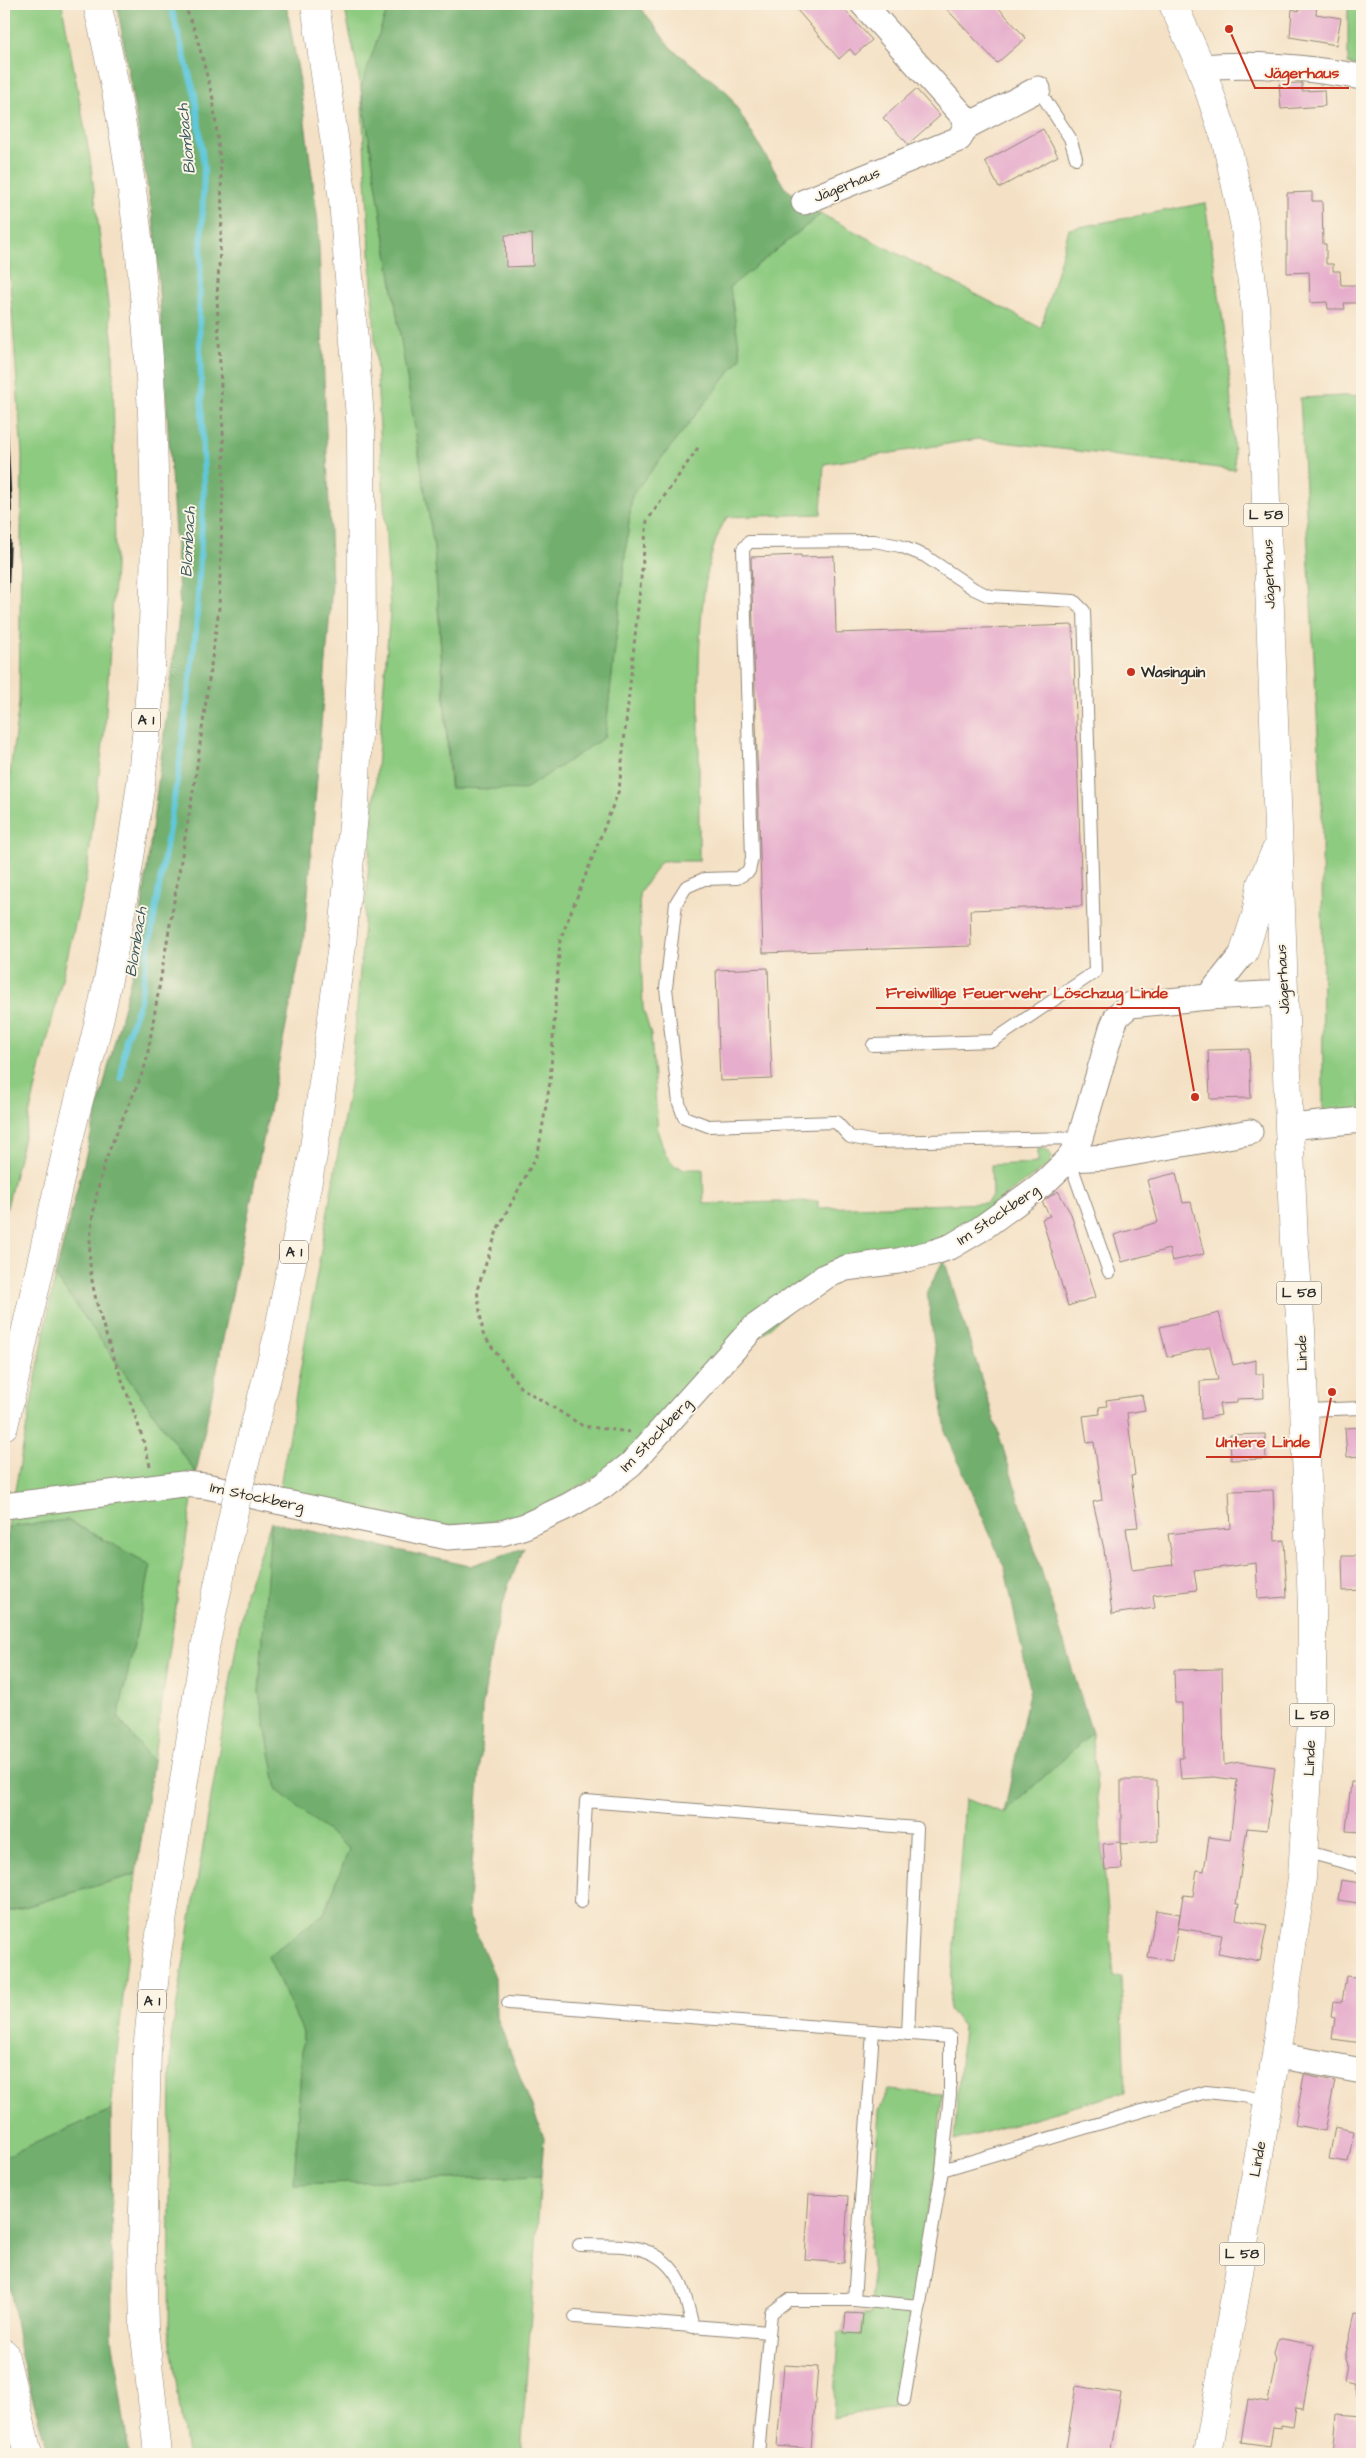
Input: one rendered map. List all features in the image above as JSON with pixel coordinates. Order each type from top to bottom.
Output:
[{"type":"main road","name":"A 1","points":[[4,1426],[63,1166],[103,1004],[121,908],[141,779],[151,664],[156,550],[149,341],[140,248],[127,163],[106,42],[97,4]]},
{"type":"main road","name":"A 1","points":[[158,2454],[144,2327],[142,2250],[147,2051],[157,1954],[203,1662],[241,1478],[277,1339],[313,1155],[342,946],[355,803],[362,642],[361,431],[343,200],[315,4]]},
{"type":"main road","name":"Jägerhaus","points":[[1173,4],[1201,67],[1215,105],[1237,184],[1253,286],[1265,475],[1289,1127]]},
{"type":"main road","points":[[1244,952],[1256,915],[1261,884],[1279,842]]},
{"type":"main road","name":"Linde","points":[[1208,2454],[1276,2055],[1304,1852],[1312,1705],[1312,1606],[1305,1410],[1289,1127]]},
{"type":"main road","points":[[4,2353],[28,2454]]},
{"type":"street","points":[[863,4],[964,117],[967,126]]},
{"type":"street","points":[[1201,67],[1237,64],[1282,66],[1362,77]]},
{"type":"street","name":"Jägerhaus","points":[[804,202],[959,138],[967,126],[1038,89]]},
{"type":"street","points":[[1208,997],[1236,965],[1244,952]]},
{"type":"street","name":"Im Stockberg","points":[[4,1506],[155,1486],[184,1484],[206,1486],[408,1530],[448,1536],[502,1534],[518,1528],[568,1506],[603,1486],[631,1464],[752,1329],[826,1276],[846,1268],[898,1261],[952,1246],[979,1230],[1044,1183],[1074,1148],[1117,1016],[1130,1005],[1208,997],[1284,993]]},
{"type":"street","points":[[1289,1127],[1362,1120]]},
{"type":"street","points":[[1074,1148],[1109,1158],[1250,1132]]},
{"type":"street","points":[[1276,2055],[1362,2071]]},
{"type":"lane","points":[[1038,89],[1070,138],[1076,158]]},
{"type":"lane","points":[[873,1045],[993,1042],[1095,972],[1084,611],[1074,601],[989,596],[974,589],[925,556],[900,546],[874,541],[749,542],[743,548],[752,858],[749,871],[736,878],[704,879],[686,888],[676,903],[666,988],[680,1103],[684,1117],[708,1126],[836,1122],[850,1136],[875,1142],[1074,1148],[1109,1272]]},
{"type":"lane","points":[[1305,1410],[1362,1408]]},
{"type":"lane","points":[[581,1902],[586,1801],[917,1828],[908,2034]]},
{"type":"lane","points":[[1304,1852],[1362,1867]]},
{"type":"lane","points":[[508,2003],[950,2037],[950,2094],[942,2170],[904,2400]]},
{"type":"lane","points":[[854,2300],[873,2031]]},
{"type":"lane","points":[[942,2170],[1206,2092],[1268,2101]]},
{"type":"lane","points":[[579,2245],[639,2247],[664,2259],[680,2282],[693,2327]]},
{"type":"lane","points":[[758,2454],[771,2312],[788,2300],[854,2300],[920,2306]]},
{"type":"lane","points":[[575,2317],[769,2332]]},
{"type":"path","points":[[155,1486],[145,1443],[109,1343],[91,1275],[90,1253],[93,1216],[110,1148],[135,1095],[146,1064],[195,780],[219,608],[224,455],[217,297],[222,219],[221,170],[213,100],[196,34],[184,4]]},
{"type":"path","points":[[658,1436],[583,1426],[520,1387],[483,1334],[477,1290],[498,1228],[538,1153],[550,1082],[560,940],[619,790],[647,521],[700,445]]},
{"type":"green space","points":[[4,4],[62,4],[90,158],[113,344],[115,567],[105,727],[86,879],[4,1220],[4,819],[19,703],[22,455],[4,196]]},
{"type":"green space","points":[[117,4],[286,4],[299,76],[318,222],[332,584],[305,932],[196,1473],[55,1276],[135,962],[180,609],[155,231]]},
{"type":"green space","points":[[344,4],[389,4],[361,89],[361,88]]},
{"type":"green space","points":[[389,4],[638,4],[671,48],[727,92],[785,188],[821,214],[730,287],[741,358],[632,495],[605,737],[524,790],[451,788],[434,548],[361,88]]},
{"type":"green space","points":[[1348,4],[1362,4],[1362,66],[1348,64]]},
{"type":"green space","points":[[361,90],[434,548],[450,788],[605,737],[632,495],[741,358],[729,287],[821,214],[1041,328],[1069,229],[1205,203],[1228,354],[1235,470],[978,439],[824,464],[821,514],[727,517],[717,538],[709,564],[701,623],[699,653],[699,861],[661,861],[639,894],[643,1008],[651,1035],[658,1133],[665,1153],[674,1165],[683,1169],[703,1169],[704,1204],[818,1201],[818,1208],[986,1203],[992,1196],[991,1165],[1038,1163],[1038,1148],[1048,1150],[1052,1157],[1050,1164],[942,1241],[845,1260],[617,1465],[539,1509],[502,1521],[441,1526],[279,1492],[351,1078],[390,611]]},
{"type":"green space","points":[[1362,395],[1362,1113],[1323,1116],[1322,808],[1300,398]]},
{"type":"green space","points":[[944,1259],[1092,1733],[1004,1813],[1030,1688],[1005,1569],[946,1433],[927,1292]]},
{"type":"green space","points":[[55,1276],[196,1473],[153,1762],[118,1718],[151,1565],[67,1520],[8,1527]]},
{"type":"green space","points":[[67,1520],[151,1565],[118,1718],[153,1762],[136,1874],[4,1913],[4,1566],[8,1527]]},
{"type":"green space","points":[[271,1522],[259,1693],[277,1790],[350,1849],[324,1914],[268,1956],[303,2032],[294,2184],[541,2176],[521,2454],[186,2454],[169,2329],[171,2039],[245,1593]]},
{"type":"green space","points":[[271,1522],[470,1566],[524,1548],[507,1589],[492,1647],[482,1709],[481,1755],[468,1914],[495,1977],[496,2015],[544,2138],[541,2176],[294,2184],[303,2032],[268,1956],[324,1914],[349,1849],[277,1790],[259,1693]]},
{"type":"green space","points":[[1092,1733],[1114,1977],[1121,1977],[1125,2092],[954,2141],[963,2026],[949,2010],[965,1799],[1004,1813]]},
{"type":"green space","points":[[136,1874],[111,2110],[4,2157],[4,1913]]},
{"type":"green space","points":[[888,2090],[942,2094],[937,2159],[897,2406],[833,2418],[838,2333],[844,2332],[846,2313],[870,2315],[873,2283],[869,2246],[879,2111]]},
{"type":"green space","points":[[111,2110],[112,2337],[129,2454],[48,2454],[20,2352],[4,2247],[4,2157]]},
{"type":"building","points":[[792,4],[839,4],[872,40],[855,55],[850,49],[839,59]]},
{"type":"building","points":[[942,4],[995,4],[1026,38],[997,63]]},
{"type":"building","points":[[1301,4],[1317,4],[1316,14],[1341,18],[1336,45],[1290,37],[1292,9],[1299,11]]},
{"type":"building","points":[[1302,83],[1302,91],[1324,90],[1325,106],[1281,109],[1279,84]]},
{"type":"building","points":[[916,89],[940,116],[908,144],[883,118]]},
{"type":"building","points":[[1043,129],[1058,156],[999,188],[985,161]]},
{"type":"building","points":[[1312,192],[1312,201],[1322,201],[1323,244],[1326,244],[1326,264],[1333,264],[1333,271],[1340,271],[1341,285],[1358,285],[1359,303],[1344,303],[1345,309],[1328,309],[1327,302],[1310,303],[1309,272],[1287,273],[1287,193]]},
{"type":"building","points":[[532,234],[533,266],[506,267],[505,235]]},
{"type":"building","points":[[801,555],[801,557],[834,556],[836,633],[1073,625],[1082,906],[970,910],[971,946],[763,953],[751,557]]},
{"type":"building","points":[[768,968],[772,1079],[720,1081],[716,970]]},
{"type":"building","points":[[1249,1049],[1251,1098],[1210,1099],[1208,1050]]},
{"type":"building","points":[[1176,1173],[1183,1203],[1191,1202],[1204,1254],[1172,1261],[1169,1249],[1122,1262],[1114,1235],[1158,1222],[1147,1180]]},
{"type":"building","points":[[1058,1191],[1071,1214],[1096,1297],[1068,1306],[1042,1219],[1050,1216],[1042,1202]]},
{"type":"building","points":[[1219,1313],[1233,1365],[1256,1360],[1256,1374],[1263,1374],[1264,1398],[1237,1399],[1237,1403],[1219,1404],[1221,1415],[1201,1419],[1200,1381],[1218,1380],[1210,1347],[1167,1357],[1160,1327]]},
{"type":"building","points":[[1142,1395],[1145,1410],[1127,1413],[1135,1475],[1131,1476],[1138,1527],[1126,1528],[1132,1570],[1173,1565],[1168,1534],[1231,1528],[1229,1491],[1273,1490],[1275,1541],[1284,1540],[1287,1597],[1258,1599],[1256,1563],[1194,1571],[1197,1590],[1153,1595],[1155,1608],[1112,1614],[1104,1549],[1093,1502],[1102,1500],[1094,1442],[1087,1443],[1083,1416],[1100,1414],[1099,1407],[1107,1406],[1106,1400]]},
{"type":"building","points":[[1362,1427],[1362,1456],[1347,1457],[1345,1428]]},
{"type":"building","points":[[1265,1434],[1266,1459],[1231,1460],[1230,1435]]},
{"type":"building","points":[[1342,1556],[1362,1556],[1362,1590],[1343,1591]]},
{"type":"building","points":[[1222,1669],[1224,1765],[1239,1762],[1275,1767],[1267,1830],[1247,1828],[1236,1904],[1239,1904],[1236,1919],[1267,1925],[1260,1961],[1218,1953],[1222,1935],[1178,1928],[1183,1895],[1193,1896],[1197,1870],[1204,1871],[1209,1837],[1230,1840],[1237,1780],[1214,1777],[1181,1779],[1179,1758],[1183,1758],[1182,1703],[1175,1703],[1174,1670]]},
{"type":"building","points":[[1121,1780],[1157,1780],[1158,1841],[1121,1844]]},
{"type":"building","points":[[1351,1782],[1362,1782],[1362,1832],[1346,1831]]},
{"type":"building","points":[[1120,1842],[1122,1869],[1105,1870],[1103,1844]]},
{"type":"building","points":[[1341,1880],[1360,1883],[1358,1903],[1338,1900]]},
{"type":"building","points":[[1156,1910],[1180,1914],[1172,1961],[1148,1957]]},
{"type":"building","points":[[1346,1976],[1362,1978],[1362,2043],[1332,2039],[1335,2018],[1331,2017],[1333,2001],[1342,2002]]},
{"type":"building","points":[[1304,2075],[1335,2081],[1325,2131],[1295,2125]]},
{"type":"building","points":[[1335,2127],[1354,2131],[1348,2162],[1329,2159]]},
{"type":"building","points":[[809,2194],[848,2196],[844,2263],[805,2260]]},
{"type":"building","points":[[846,2313],[863,2314],[861,2334],[844,2333]]},
{"type":"building","points":[[1355,2313],[1362,2314],[1362,2399],[1359,2400],[1353,2384],[1344,2382],[1347,2364],[1345,2358]]},
{"type":"building","points":[[1278,2338],[1314,2345],[1303,2408],[1296,2407],[1293,2427],[1281,2425],[1281,2428],[1273,2427],[1270,2446],[1241,2442],[1248,2399],[1268,2402]]},
{"type":"building","points":[[784,2365],[818,2367],[811,2449],[777,2446]]},
{"type":"building","points":[[1076,2386],[1121,2393],[1110,2454],[1065,2454]]},
{"type":"building","points":[[1337,2414],[1362,2416],[1362,2454],[1333,2454]]},
{"type":"waterway","name":"Blombach","points":[[121,1078],[126,1039],[140,1001],[179,769],[196,631],[204,488],[199,311],[204,168],[195,95],[170,4]]},
{"type":"railway","points":[[4,387],[10,507],[4,678]]},
{"type":"place","name":"Jägerhaus","points":[[1229,29]]},
{"type":"place","name":"Wasinguin","points":[[1131,672]]},
{"type":"place","name":"Freiwillige Feuerwehr Löschzug Linde","points":[[1195,1097]]},
{"type":"place","name":"Untere Linde","points":[[1332,1392]]}]
